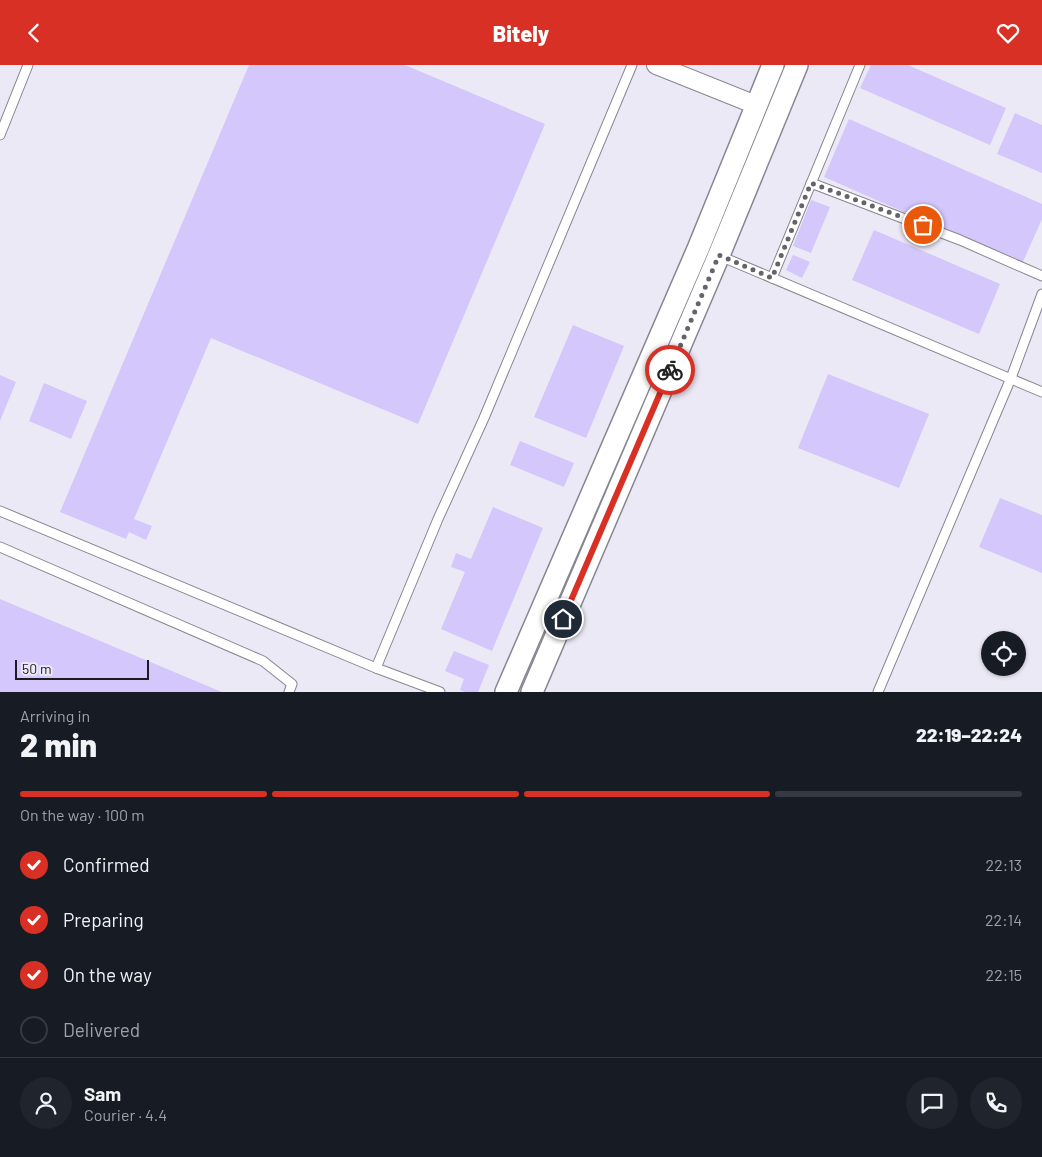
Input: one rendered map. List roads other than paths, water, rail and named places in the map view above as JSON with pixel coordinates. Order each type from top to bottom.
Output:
[{"type":"street","points":[[656,65],[756,105]]},
{"type":"street","points":[[532,692],[708,252],[756,105],[773,65]]},
{"type":"street","points":[[506,692],[708,252],[797,65]]},
{"type":"lane","points":[[0,135],[28,65]]},
{"type":"lane","points":[[376,668],[438,519],[484,418],[632,65]]},
{"type":"lane","points":[[772,278],[860,65]]},
{"type":"lane","points":[[811,183],[960,239],[1042,276]]},
{"type":"lane","points":[[708,252],[1042,392]]},
{"type":"lane","points":[[878,692],[1011,378],[1042,294]]},
{"type":"lane","points":[[0,511],[376,668],[440,692]]},
{"type":"lane","points":[[0,547],[263,661],[292,684],[289,692]]}]
